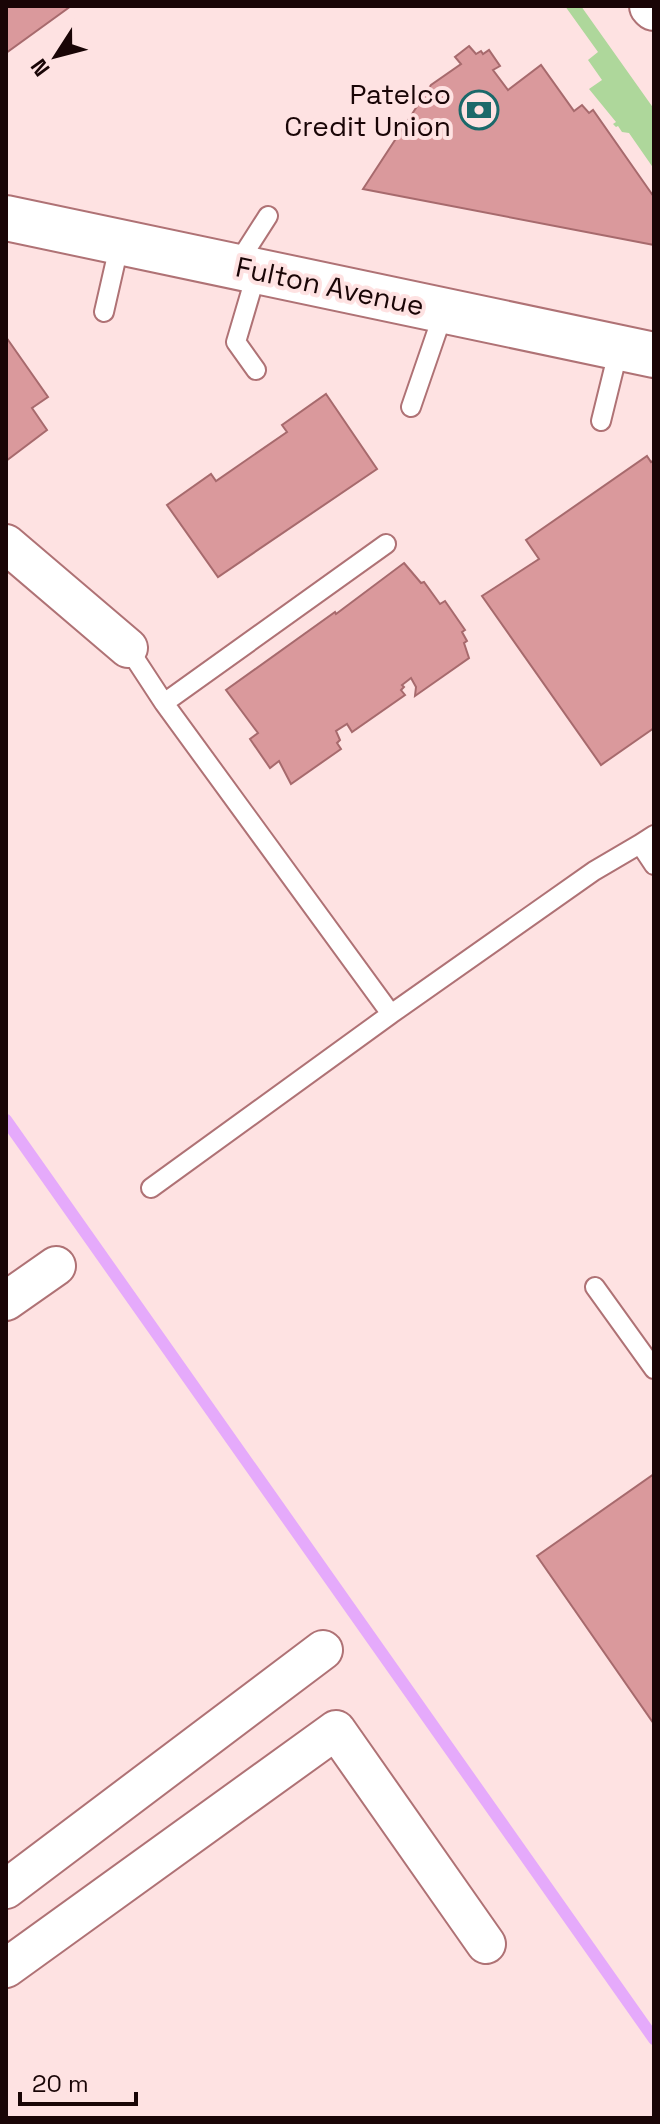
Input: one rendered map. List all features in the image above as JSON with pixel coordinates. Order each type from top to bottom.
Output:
[{"type":"street","name":"Fulton Avenue","points":[[6,218],[637,351]]},
{"type":"street","points":[[8,551],[128,648]]},
{"type":"street","points":[[6,1301],[56,1266]]},
{"type":"street","points":[[6,1889],[323,1650]]},
{"type":"street","points":[[6,1968],[336,1730],[486,1944]]},
{"type":"lane","points":[[256,370],[236,342],[247,269],[268,216]]},
{"type":"lane","points":[[104,312],[120,242]]},
{"type":"lane","points":[[411,407],[444,311]]},
{"type":"lane","points":[[601,421],[637,351]]},
{"type":"lane","points":[[164,703],[386,544]]},
{"type":"lane","points":[[128,648],[164,703],[391,1014]]},
{"type":"lane","points":[[151,1188],[594,871],[647,840],[654,865]]},
{"type":"lane","points":[[595,1287],[654,1369]]},
{"type":"green space","points":[[565,6],[581,6],[654,109],[654,169],[629,133],[622,132],[613,124],[616,122],[589,89],[602,80],[588,60],[598,52]]},
{"type":"building","points":[[6,6],[71,6],[6,53]]},
{"type":"building","points":[[469,46],[476,54],[489,50],[500,66],[493,70],[508,90],[541,65],[574,111],[582,105],[589,113],[593,110],[654,197],[654,245],[363,189],[431,85],[461,64],[455,57]]},
{"type":"building","points":[[6,337],[48,397],[32,408],[47,430],[6,461]]},
{"type":"building","points":[[326,394],[377,469],[218,577],[167,505],[211,474],[216,481],[287,432],[282,425]]},
{"type":"building","points":[[647,456],[651,462],[654,460],[654,728],[601,765],[482,596],[539,559],[526,540]]},
{"type":"building","points":[[404,563],[421,583],[424,582],[440,604],[445,601],[465,630],[462,632],[467,641],[464,643],[469,658],[415,696],[416,687],[411,678],[402,685],[405,695],[352,732],[347,724],[336,731],[341,749],[291,784],[279,761],[270,768],[250,739],[258,733],[226,690]]},
{"type":"building","points":[[654,1474],[654,1724],[537,1556]]},
{"type":"waterway","points":[[6,1120],[654,2039]]},
{"type":"place","name":"Patelco Credit Union","points":[[479,110]]}]
